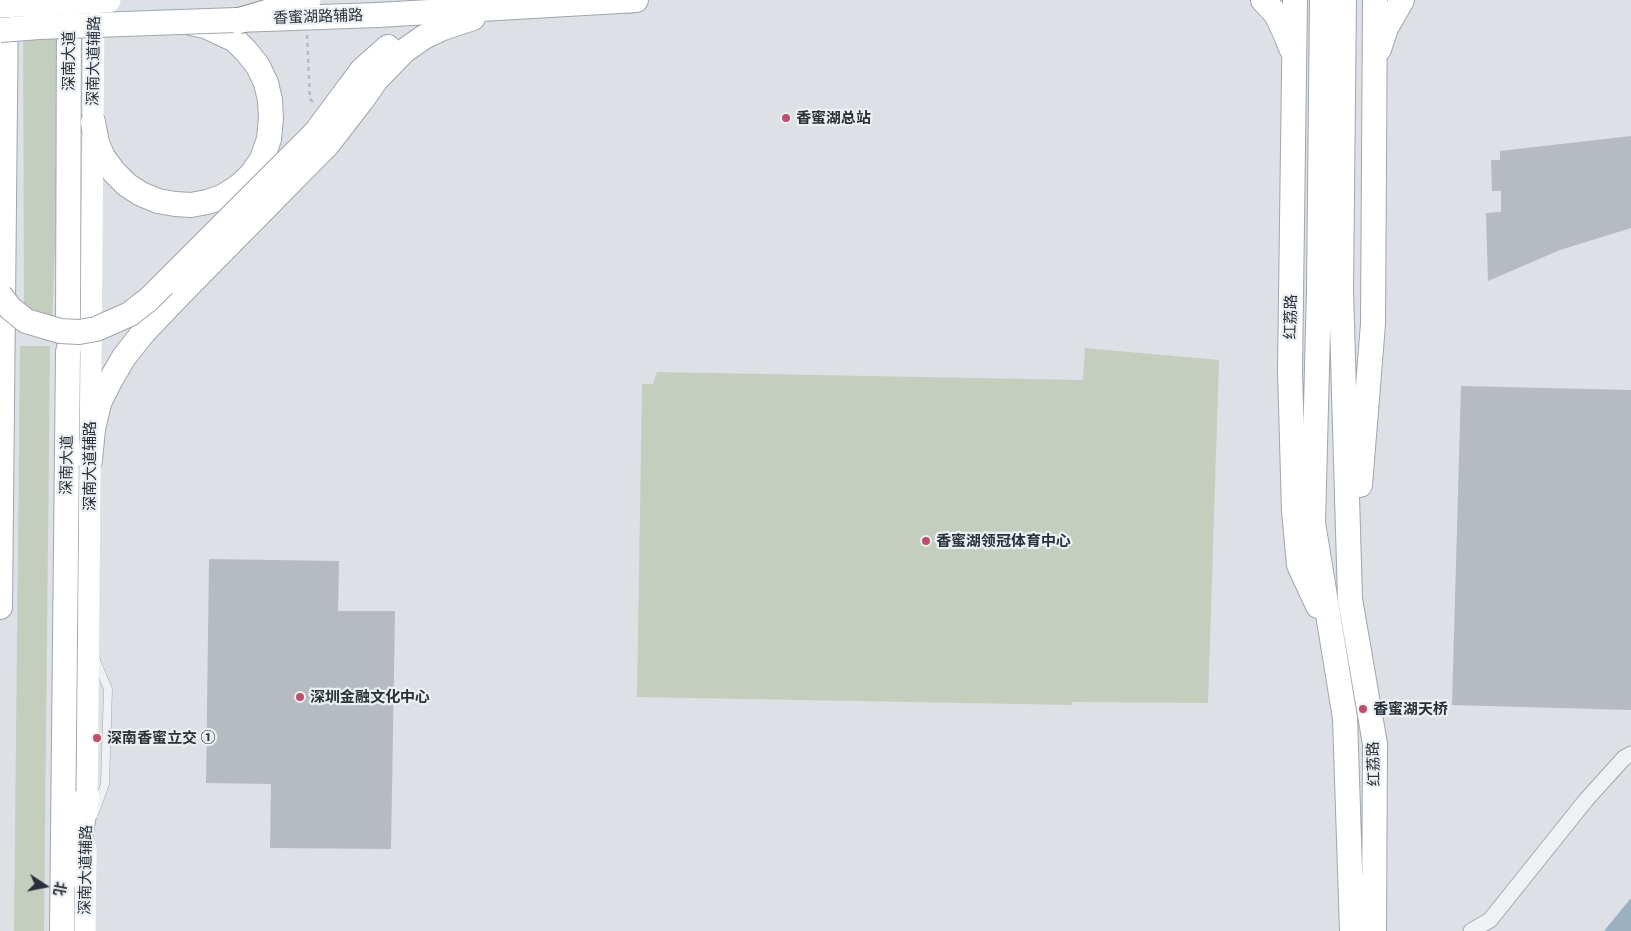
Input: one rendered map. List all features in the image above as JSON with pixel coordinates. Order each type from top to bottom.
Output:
[{"type":"highway","points":[[0,5],[108,0]]},
{"type":"highway","points":[[238,20],[308,0]]},
{"type":"main road","points":[[0,607],[6,0]]},
{"type":"main road","name":"深南大道","points":[[63,931],[68,352],[70,343],[68,333],[69,0]]},
{"type":"main road","name":"深南大道辅路","points":[[85,931],[94,0]]},
{"type":"main road","name":"香蜜湖路辅路","points":[[0,30],[378,15],[636,0]]},
{"type":"main road","points":[[1263,0],[1276,14],[1294,58]]},
{"type":"main road","name":"红荔路","points":[[1295,0],[1290,371],[1294,511],[1299,565],[1329,628]]},
{"type":"main road","name":"红荔路","points":[[1322,0],[1330,290],[1350,599],[1375,744],[1374,931]]},
{"type":"main road","name":"红荔路","points":[[1344,0],[1330,290],[1313,523],[1344,718],[1352,931]]},
{"type":"main road","name":"红荔路","points":[[1350,599],[1372,324],[1375,0]]},
{"type":"main road","points":[[1374,60],[1386,28],[1402,0]]},
{"type":"main road","points":[[0,295],[10,308],[26,321],[60,331],[79,332],[96,329],[130,314],[149,299],[355,94],[404,51],[424,37],[443,28],[466,20],[518,7]]},
{"type":"main road","points":[[90,460],[93,429],[100,402],[124,357],[143,333],[184,290],[328,144],[355,94],[362,70],[394,42],[413,31],[467,10]]},
{"type":"main road","points":[[93,122],[98,143],[104,157],[114,172],[141,194],[166,203],[191,205],[222,197],[238,187],[252,174],[262,159],[268,139],[271,118],[270,100],[266,83],[258,66],[234,40],[205,26],[186,23]]},
{"type":"main road","points":[[1294,58],[1303,43],[1314,34],[1334,30],[1352,33],[1365,42],[1374,60]]},
{"type":"main road","points":[[63,931],[87,796]]},
{"type":"street","points":[[1471,931],[1490,920],[1586,800],[1624,758],[1631,754]]},
{"type":"lane","points":[[86,838],[105,784],[108,689],[89,643]]},
{"type":"path","points":[[307,30],[310,99],[316,106]]},
{"type":"green space","points":[[23,0],[57,0],[57,196],[52,327],[24,326]]},
{"type":"green space","points":[[20,346],[50,346],[44,931],[14,931]]},
{"type":"green space","name":"香蜜湖领冠体育中心","points":[[1085,348],[1219,360],[1208,703],[1072,702],[1072,705],[637,697],[642,384],[653,384],[657,372],[1083,380]]},
{"type":"water","points":[[1631,898],[1631,931],[1604,931]]},
{"type":"building","points":[[1631,136],[1631,228],[1560,250],[1488,281],[1486,213],[1501,212],[1501,191],[1492,191],[1491,160],[1500,160],[1500,151]]},
{"type":"building","points":[[1461,386],[1631,390],[1631,710],[1452,705]]},
{"type":"building","name":"深圳金融文化中心","points":[[209,559],[339,561],[338,611],[395,611],[391,849],[270,848],[271,784],[206,783]]},
{"type":"place","name":"香蜜湖总站","points":[[786,118]]},
{"type":"place","name":"香蜜湖领冠体育中心","points":[[926,541]]},
{"type":"place","name":"深圳金融文化中心","points":[[300,697]]},
{"type":"place","name":"香蜜湖天桥","points":[[1363,709]]},
{"type":"place","name":"深南香蜜立交 ①","points":[[97,738]]}]
